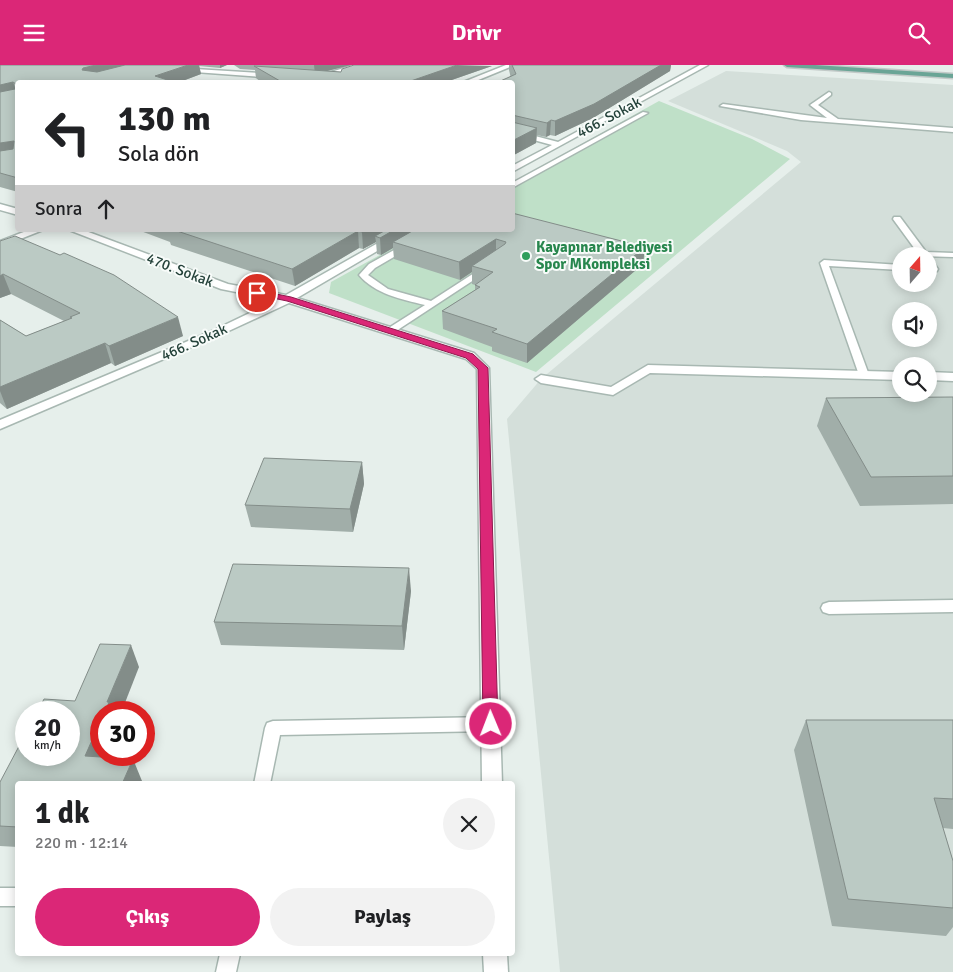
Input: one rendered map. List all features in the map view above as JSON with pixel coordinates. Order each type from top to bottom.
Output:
[{"type":"main road","points":[[787,65],[953,76]]},
{"type":"street","points":[[298,80],[316,78],[360,65]]},
{"type":"street","points":[[472,80],[512,65]]},
{"type":"street","name":"466. Sokak","points":[[515,168],[705,65]]},
{"type":"street","points":[[174,69],[287,77]]},
{"type":"street","points":[[316,78],[325,80]]},
{"type":"street","points":[[829,94],[814,105],[836,121]]},
{"type":"street","points":[[723,106],[801,118],[953,130]]},
{"type":"street","points":[[515,133],[558,144]]},
{"type":"street","points":[[0,207],[15,211]]},
{"type":"street","points":[[0,244],[33,232]]},
{"type":"street","name":"470. Sokak","points":[[79,232],[225,287],[288,299],[470,356],[483,368],[492,781]]},
{"type":"street","name":"466. Sokak","points":[[0,425],[207,337],[288,299],[405,232]]},
{"type":"street","points":[[542,379],[613,391],[648,369],[892,376]]},
{"type":"street","points":[[937,376],[953,377]]},
{"type":"street","points":[[829,608],[953,606]]},
{"type":"street","points":[[495,956],[496,972]]},
{"type":"lane","points":[[515,184],[645,113]]},
{"type":"lane","points":[[897,219],[918,247]]},
{"type":"lane","points":[[432,304],[370,283],[363,275],[372,267],[433,232]]},
{"type":"lane","points":[[938,255],[953,255]]},
{"type":"lane","points":[[864,375],[824,263],[892,267]]},
{"type":"lane","points":[[390,331],[492,265]]},
{"type":"lane","points":[[263,781],[273,728],[491,724]]},
{"type":"lane","points":[[0,897],[15,897]]},
{"type":"lane","points":[[226,972],[230,956]]},
{"type":"shaded area","points":[[726,71],[953,85],[953,972],[560,972],[507,419],[541,379],[801,162],[787,151],[668,101]]},
{"type":"green space","name":"Kayapınar Belediyesi Spor MKompleksi","points":[[659,101],[752,139],[790,159],[536,372],[329,293],[331,282],[421,232],[515,232],[515,181]]},
{"type":"building","points":[[0,65],[96,65],[83,68],[82,70],[97,72],[125,65],[188,65],[155,76],[168,80],[15,80],[15,83],[13,82],[0,85]]},
{"type":"building","points":[[354,65],[457,65],[414,80],[278,80],[254,66],[341,72],[342,69]]},
{"type":"building","points":[[512,65],[661,65],[594,104],[547,123],[515,116],[515,80],[503,80],[516,74]]},
{"type":"building","points":[[15,89],[15,177],[0,173],[0,151],[13,149],[14,141],[0,143],[0,92]]},
{"type":"building","points":[[515,123],[537,128],[515,139]]},
{"type":"building","points":[[515,214],[645,247],[527,344],[492,332],[497,329],[442,311],[480,287],[475,285],[493,272],[472,266],[506,242],[496,239],[459,262],[393,242],[410,232],[515,232]]},
{"type":"building","points":[[180,232],[356,232],[292,269]]},
{"type":"building","points":[[382,232],[390,232],[380,238],[375,236]]},
{"type":"building","points":[[15,236],[60,255],[64,253],[114,275],[178,317],[109,346],[105,343],[0,387],[0,320],[26,336],[80,313],[3,274],[0,276],[0,241]]},
{"type":"building","points":[[892,397],[892,402],[937,402],[937,397],[953,397],[953,476],[871,477],[826,398]]},
{"type":"building","points":[[264,458],[362,462],[350,509],[245,505]]},
{"type":"building","points":[[233,564],[409,568],[402,626],[214,622]]},
{"type":"building","points":[[100,644],[131,645],[107,701],[90,701],[90,745],[85,756],[90,756],[90,766],[130,766],[123,781],[15,781],[15,827],[0,826],[0,782],[15,754],[15,766],[80,766],[80,701],[75,701]]},
{"type":"building","points":[[44,699],[75,701],[43,701]]},
{"type":"building","points":[[806,720],[953,720],[953,799],[934,798],[953,861],[953,908],[848,899]]},
{"type":"place","name":"Kayapınar Belediyesi Spor MKompleksi","points":[[526,256]]},
{"type":"route","points":[[257,293],[288,299],[470,356],[483,368],[491,724]]}]
